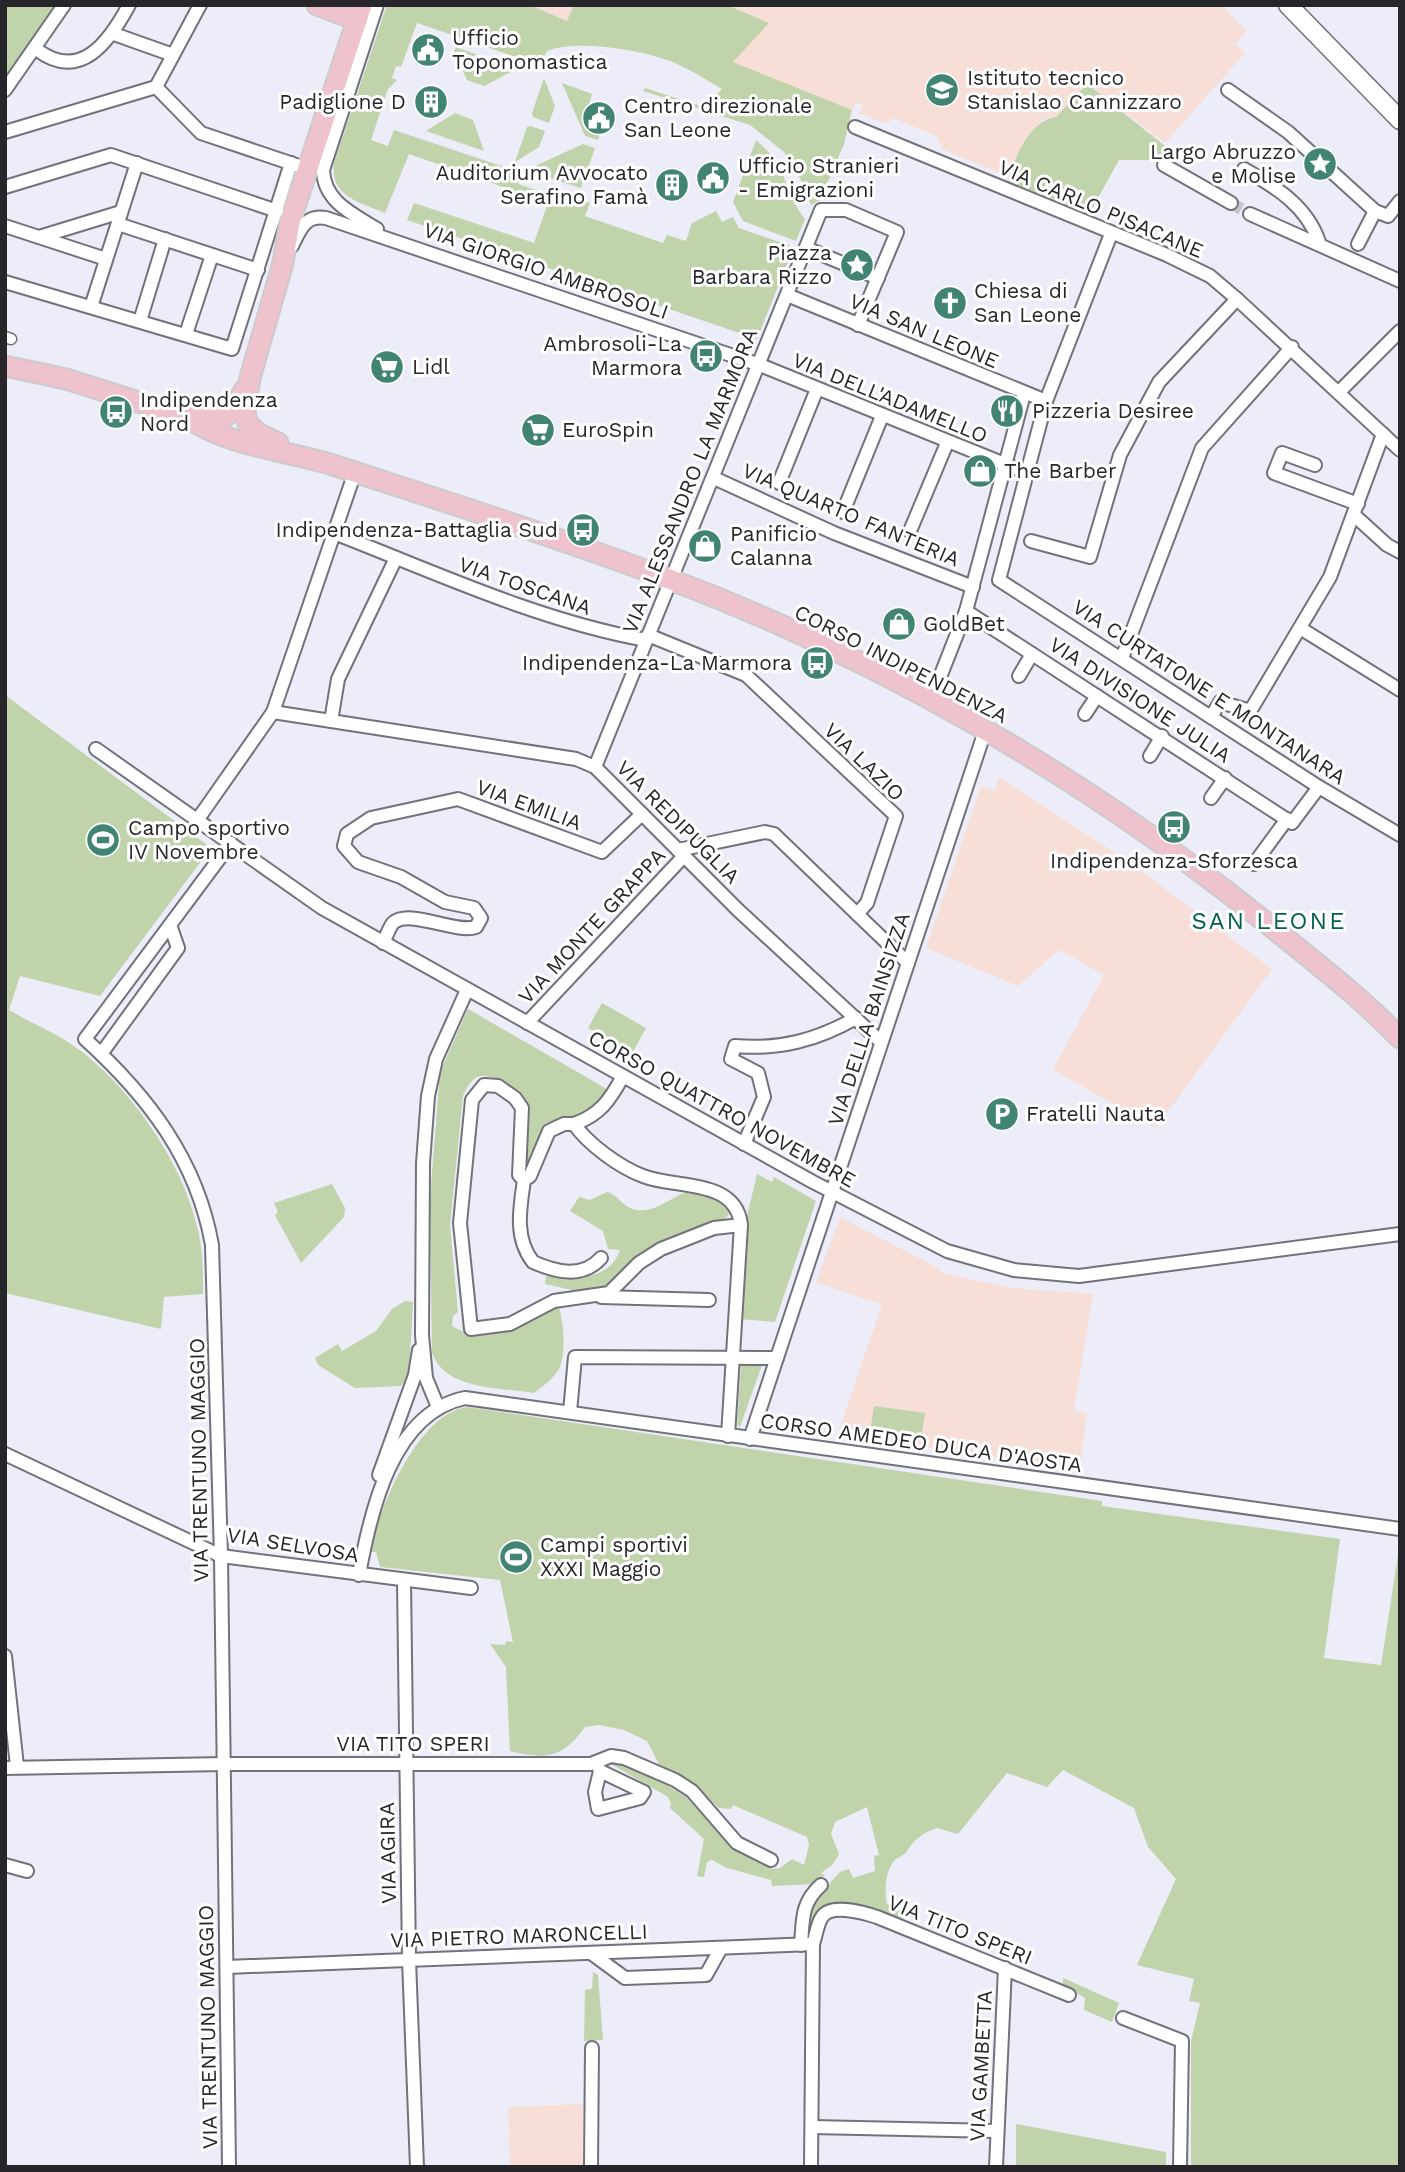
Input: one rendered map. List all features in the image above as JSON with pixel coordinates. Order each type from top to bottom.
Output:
[{"type":"main road","points":[[311,458],[252,429],[245,413],[250,379],[283,263],[299,166],[360,12],[317,5]]},
{"type":"main road","points":[[1288,5],[1400,120]]},
{"type":"main road","points":[[5,366],[66,379],[186,417],[205,429],[274,452],[311,458]]},
{"type":"main road","points":[[186,417],[223,418],[233,410],[250,379]]},
{"type":"main road","name":"CORSO INDIPENDENZA","points":[[311,458],[671,580],[824,646],[931,700],[1153,837],[1325,970],[1400,1038]]},
{"type":"street","points":[[5,90],[64,5]]},
{"type":"street","points":[[36,49],[52,60],[88,57],[114,34],[129,5]]},
{"type":"street","points":[[5,132],[156,87],[200,5]]},
{"type":"street","points":[[377,5],[325,160],[323,178],[329,193],[342,207],[394,240]]},
{"type":"street","points":[[114,34],[173,55]]},
{"type":"street","points":[[5,282],[232,349],[277,211],[299,166],[201,133],[156,87]]},
{"type":"street","points":[[1228,90],[1288,132],[1375,211],[1388,216],[1400,201]]},
{"type":"street","name":"VIA CARLO PISACANE","points":[[855,127],[1210,276],[1292,347],[1400,450]]},
{"type":"street","points":[[5,187],[105,155],[137,163],[277,211]]},
{"type":"street","points":[[91,307],[137,163]]},
{"type":"street","points":[[1164,165],[1231,203]]},
{"type":"street","points":[[1244,169],[1294,203],[1314,227],[1319,242]]},
{"type":"street","name":"VIA ALESSANDRO LA MARMORA","points":[[595,767],[821,209],[846,210],[897,232],[878,278]]},
{"type":"street","points":[[1358,244],[1375,211]]},
{"type":"street","points":[[1250,214],[1319,242],[1400,281]]},
{"type":"street","name":"VIA GIORGIO AMBROSOLI","points":[[283,263],[302,225],[318,216],[760,365]]},
{"type":"street","points":[[39,237],[119,218],[165,239],[258,270]]},
{"type":"street","points":[[5,226],[106,259]]},
{"type":"street","points":[[1027,473],[1046,401],[1111,234]]},
{"type":"street","points":[[140,321],[165,239]]},
{"type":"street","points":[[806,248],[878,278],[858,325]]},
{"type":"street","points":[[186,334],[212,255]]},
{"type":"street","name":"VIA SAN LEONE","points":[[787,295],[1046,401]]},
{"type":"street","points":[[1031,541],[1090,557],[1120,455],[1159,382],[1237,299]]},
{"type":"street","points":[[1339,392],[1400,331]]},
{"type":"street","points":[[1122,658],[1202,448],[1292,347]]},
{"type":"street","name":"VIA DELL'ADAMELLO","points":[[760,365],[947,443],[1027,473]]},
{"type":"street","points":[[779,484],[817,389]]},
{"type":"street","points":[[931,700],[966,611],[1024,394]]},
{"type":"street","points":[[843,512],[883,416]]},
{"type":"street","points":[[1211,717],[1220,702],[1247,710],[1252,708],[1330,577],[1383,434]]},
{"type":"street","points":[[910,531],[947,443]]},
{"type":"street","points":[[1315,465],[1282,453],[1274,473],[1356,510],[1387,545],[1400,552]]},
{"type":"street","points":[[198,819],[272,712],[355,472]]},
{"type":"street","name":"VIA CURTATONE E MONTANARA","points":[[1027,473],[999,580],[1319,787],[1400,835]]},
{"type":"street","name":"VIA QUARTO FANTERIA","points":[[713,478],[834,533],[973,587]]},
{"type":"street","name":"VIA TOSCANA","points":[[334,533],[443,578],[578,626],[647,638]]},
{"type":"street","points":[[331,721],[338,679],[396,558]]},
{"type":"street","name":"VIA DIVISIONE JULIA","points":[[966,611],[1289,821]]},
{"type":"street","points":[[1300,628],[1400,690]]},
{"type":"street","name":"VIA LAZIO","points":[[647,638],[746,675],[896,816],[867,903],[857,914]]},
{"type":"street","points":[[1019,676],[1032,654]]},
{"type":"street","points":[[1085,714],[1097,696]]},
{"type":"street","name":"VIA REDIPUGLIA","points":[[272,712],[576,760],[595,767],[681,853],[881,1042]]},
{"type":"street","name":"VIA DELLA BAINSIZZA","points":[[750,1439],[985,731]]},
{"type":"street","points":[[1150,756],[1162,736]]},
{"type":"street","name":"CORSO QUATTRO NOVEMBRE","points":[[96,749],[198,819],[299,894],[832,1192],[947,1251],[980,1262],[1047,1275],[1107,1274],[1400,1234]]},
{"type":"street","points":[[1211,798],[1225,778]]},
{"type":"street","points":[[1254,864],[1319,787]]},
{"type":"street","name":"VIA EMILIA","points":[[383,943],[393,923],[399,920],[429,921],[464,929],[476,927],[481,918],[474,908],[445,902],[401,877],[350,857],[344,846],[347,834],[362,822],[426,804],[457,799],[602,852],[642,814]]},
{"type":"street","points":[[681,853],[765,832],[774,834],[908,963]]},
{"type":"street","name":"VIA TRENTUNO MAGGIO","points":[[229,2167],[221,1556],[215,1288],[208,1222],[182,1156],[161,1120],[128,1080],[85,1039],[231,843]]},
{"type":"street","name":"VIA MONTE GRAPPA","points":[[527,1023],[681,853]]},
{"type":"street","points":[[101,1054],[178,948],[170,925]]},
{"type":"street","points":[[373,1509],[391,1465],[421,1422],[438,1407],[426,1378],[422,1335],[424,1271],[421,1218],[428,1096],[436,1059],[467,990]]},
{"type":"street","points":[[744,1143],[764,1097],[758,1073],[731,1059],[735,1046],[751,1048],[804,1041],[823,1036],[856,1018]]},
{"type":"street","points":[[524,1180],[530,1176],[549,1131],[596,1115],[605,1106],[623,1076]]},
{"type":"street","points":[[524,1180],[519,1175],[522,1108],[515,1098],[498,1086],[484,1085],[472,1100],[460,1223],[471,1329],[510,1324],[554,1301],[597,1297],[709,1300]]},
{"type":"street","points":[[574,1124],[582,1135],[643,1176],[686,1183],[720,1195],[737,1208],[741,1225],[728,1436]]},
{"type":"street","points":[[524,1180],[519,1227],[526,1254],[533,1262],[575,1272],[593,1267],[601,1258]]},
{"type":"street","points":[[597,1297],[609,1293],[639,1263],[662,1249],[714,1228],[741,1225]]},
{"type":"street","points":[[359,1575],[376,1484],[415,1375],[422,1335]]},
{"type":"street","points":[[570,1412],[575,1357],[777,1358]]},
{"type":"street","name":"CORSO AMEDEO DUCA D'AOSTA","points":[[438,1407],[465,1398],[1400,1529]]},
{"type":"street","name":"VIA SELVOSA","points":[[5,1454],[221,1556],[471,1588]]},
{"type":"street","name":"VIA AGIRA","points":[[404,1581],[409,1960],[417,2167]]},
{"type":"street","points":[[5,1656],[11,1767]]},
{"type":"street","name":"VIA TITO SPERI","points":[[11,1767],[405,1763],[599,1767],[611,1756],[624,1758],[675,1780],[692,1791],[737,1843],[771,1860]]},
{"type":"street","points":[[5,1865],[27,1871]]},
{"type":"street","points":[[811,2167],[805,1905],[808,1897],[821,1885]]},
{"type":"street","name":"VIA TITO SPERI","points":[[807,1944],[826,1913],[862,1912],[941,1940],[1069,1995]]},
{"type":"street","name":"VIA PIETRO MARONCELLI","points":[[227,1967],[807,1944]]},
{"type":"street","points":[[591,1953],[625,1978],[706,1975],[721,1948]]},
{"type":"street","name":"VIA GAMBETTA","points":[[996,2167],[1005,1968]]},
{"type":"street","points":[[1124,2018],[1182,2041],[1180,2167]]},
{"type":"street","points":[[591,2167],[592,2048]]},
{"type":"street","points":[[812,2127],[997,2131]]},
{"type":"shaded area","points":[[530,5],[574,5],[568,21]]},
{"type":"shaded area","name":"Istituto tecnico Stanislao Cannizzaro","points":[[727,5],[1222,5],[1247,32],[1235,43],[1245,53],[1165,143],[1087,84],[1056,117],[1043,119],[1027,137],[1009,177],[942,149],[937,136],[893,118],[887,124],[859,113],[863,105],[856,102],[852,110],[732,62],[769,23]]},
{"type":"shaded area","points":[[999,777],[1132,864],[1272,969],[1156,1128],[1053,1070],[1104,975],[1059,950],[1018,986],[926,948],[981,786],[995,791]]},
{"type":"shaded area","points":[[840,1217],[940,1269],[941,1273],[1012,1288],[1093,1294],[1074,1411],[1087,1413],[1080,1470],[837,1435],[882,1305],[816,1282]]},
{"type":"shaded area","points":[[583,2104],[583,2167],[510,2167],[508,2107]]},
{"type":"green space","points":[[5,5],[58,5],[5,81]]},
{"type":"green space","points":[[387,5],[530,5],[567,21],[574,5],[727,5],[769,23],[733,62],[852,110],[844,144],[820,200],[811,205],[804,185],[784,152],[750,125],[643,91],[645,88],[704,107],[722,89],[670,61],[608,47],[574,46],[547,51],[539,65],[417,23],[401,67],[396,66],[392,78],[397,80],[388,89],[371,140],[388,146],[394,130],[522,173],[518,184],[574,203],[577,199],[590,203],[585,216],[663,243],[667,235],[686,241],[692,223],[716,211],[722,222],[733,217],[739,228],[794,247],[757,339],[407,220],[414,203],[534,243],[548,203],[409,154],[385,213],[348,197],[337,184],[334,163]]},
{"type":"green space","points":[[456,47],[514,68],[513,71],[484,86],[467,80],[454,51]]},
{"type":"green space","points":[[544,78],[555,106],[549,123],[533,117],[532,113]]},
{"type":"green space","points":[[562,83],[592,94],[588,108],[607,115],[598,140],[585,136]]},
{"type":"green space","points":[[1087,84],[1169,149],[1165,160],[1119,160],[1088,216],[1007,182],[1019,152],[1031,133],[1038,125],[1056,117]]},
{"type":"green space","points":[[455,113],[473,120],[484,151],[426,131]]},
{"type":"green space","points":[[527,127],[545,131],[539,147],[515,162]]},
{"type":"green space","points":[[756,140],[775,160],[805,219],[796,241],[743,221],[733,202]]},
{"type":"green space","points":[[583,144],[595,148],[581,188],[531,172],[533,167]]},
{"type":"green space","points":[[5,695],[211,848],[100,996],[20,976],[9,1010],[65,1040],[109,1076],[148,1123],[179,1177],[200,1238],[203,1294],[164,1297],[161,1329],[5,1293]]},
{"type":"green space","points":[[602,1003],[646,1028],[633,1052],[588,1028]]},
{"type":"green space","points":[[468,1009],[607,1089],[591,1112],[545,1123],[525,1172],[527,1116],[505,1088],[488,1076],[479,1076],[463,1096],[450,1225],[458,1312],[453,1316],[452,1326],[478,1335],[504,1332],[553,1308],[559,1308],[564,1339],[561,1363],[554,1376],[534,1393],[490,1388],[461,1381],[439,1365],[432,1353],[430,1198],[440,1072]]},
{"type":"green space","points":[[757,1174],[772,1182],[774,1177],[816,1201],[775,1322],[739,1319],[747,1216]]},
{"type":"green space","points":[[332,1184],[345,1208],[344,1217],[301,1263],[275,1215],[278,1212],[274,1203]]},
{"type":"green space","points":[[694,1191],[728,1206],[730,1213],[724,1220],[680,1235],[637,1258],[602,1289],[581,1292],[545,1284],[546,1276],[567,1278],[599,1273],[608,1268],[620,1250],[608,1249],[603,1231],[570,1211],[579,1197],[590,1200],[607,1192],[630,1208],[648,1210],[686,1192]]},
{"type":"green space","points":[[405,1301],[413,1302],[409,1375],[401,1386],[355,1388],[318,1365],[315,1358],[338,1344],[342,1351],[376,1331],[392,1309]]},
{"type":"green space","points":[[741,1365],[762,1365],[740,1427],[737,1425]]},
{"type":"green space","points":[[874,1406],[925,1413],[921,1440],[870,1433]]},
{"type":"green space","points":[[467,1407],[1102,1501],[1102,1506],[1340,1539],[1324,1658],[1381,1665],[1400,1542],[1400,2167],[1191,2167],[1191,2041],[1200,2003],[1189,2001],[1194,1979],[1137,1965],[1176,1879],[1148,1847],[1134,1808],[1063,1770],[1047,1787],[1007,1773],[958,1834],[937,1828],[932,1830],[919,1837],[894,1861],[886,1882],[887,1904],[898,1909],[906,1923],[819,1912],[807,1932],[811,1904],[840,1872],[849,1869],[853,1878],[875,1871],[874,1856],[879,1855],[867,1807],[835,1822],[831,1834],[839,1854],[833,1864],[821,1873],[825,1875],[814,1884],[772,1886],[771,1880],[727,1868],[712,1860],[707,1862],[704,1877],[697,1876],[704,1839],[670,1808],[668,1797],[611,1764],[619,1763],[659,1780],[686,1797],[733,1848],[770,1865],[771,1869],[780,1868],[792,1859],[804,1865],[809,1845],[807,1837],[733,1805],[731,1809],[719,1808],[696,1787],[661,1768],[647,1741],[624,1730],[599,1725],[585,1727],[561,1751],[544,1756],[510,1751],[506,1667],[490,1644],[505,1645],[506,1641],[513,1642],[500,1580],[380,1567],[376,1552],[369,1552],[391,1489],[417,1444],[432,1426],[449,1413]]},
{"type":"green space","points":[[593,1972],[598,1975],[603,2040],[584,2041],[585,1990],[592,1989]]},
{"type":"green space","points":[[1063,1978],[1119,2003],[1112,2022],[1084,2010],[1085,1998],[1063,1984]]},
{"type":"green space","points":[[1016,2124],[1166,2152],[1166,2167],[1016,2167]]},
{"type":"tunnel","points":[[1231,203],[1250,214]]},
{"type":"place","name":"Ufficio Toponomastica","points":[[428,50]]},
{"type":"place","name":"Istituto tecnico Stanislao Cannizzaro","points":[[942,90]]},
{"type":"place","name":"Padiglione D","points":[[431,102]]},
{"type":"place","name":"Centro direzionale San Leone","points":[[599,118]]},
{"type":"place","name":"Largo Abruzzo e Molise","points":[[1320,164]]},
{"type":"place","name":"Ufficio Stranieri - Emigrazioni","points":[[713,178]]},
{"type":"place","name":"Auditorium Avvocato Serafino Famà","points":[[672,185]]},
{"type":"place","name":"Piazza Barbara Rizzo","points":[[857,265]]},
{"type":"place","name":"Chiesa di San Leone","points":[[950,303]]},
{"type":"place","name":"Ambrosoli-La Marmora","points":[[706,356]]},
{"type":"place","name":"Lidl","points":[[387,367]]},
{"type":"place","name":"Pizzeria Desiree","points":[[1007,411]]},
{"type":"place","name":"Indipendenza Nord","points":[[116,412]]},
{"type":"place","name":"EuroSpin","points":[[538,430]]},
{"type":"place","name":"The Barber","points":[[980,471]]},
{"type":"place","name":"Indipendenza-Battaglia Sud","points":[[583,530]]},
{"type":"place","name":"Panificio Calanna","points":[[705,546]]},
{"type":"place","name":"GoldBet","points":[[899,624]]},
{"type":"place","name":"Indipendenza-La Marmora","points":[[817,663]]},
{"type":"place","name":"Indipendenza-Sforzesca","points":[[1174,827]]},
{"type":"place","name":"Campo sportivo IV Novembre","points":[[103,840]]},
{"type":"place","name":"Fratelli Nauta","points":[[1002,1114]]},
{"type":"place","name":"Campi sportivi XXXI Maggio","points":[[516,1557]]},
{"type":"district","name":"SAN LEONE","points":[[1269,921]]}]
